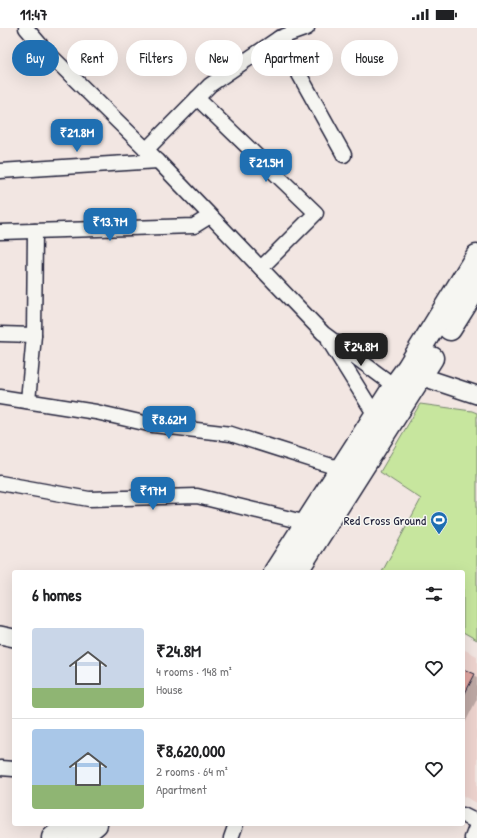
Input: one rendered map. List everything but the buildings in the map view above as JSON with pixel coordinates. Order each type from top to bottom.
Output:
[{"type":"highway","points":[[414,372],[477,256]]},
{"type":"highway","points":[[297,570],[382,420],[414,372],[477,286]]},
{"type":"highway","points":[[276,570],[341,469],[382,420]]},
{"type":"highway","points":[[53,838],[68,826]]},
{"type":"highway","points":[[80,838],[94,826]]},
{"type":"street","points":[[26,28],[45,50],[158,161],[323,333],[382,420]]},
{"type":"street","points":[[146,150],[210,85],[279,38],[307,28]]},
{"type":"street","points":[[279,38],[344,155]]},
{"type":"street","points":[[198,98],[316,213],[261,268]]},
{"type":"street","points":[[0,171],[158,161]]},
{"type":"street","points":[[0,232],[194,226],[210,216]]},
{"type":"street","points":[[28,401],[34,335],[35,231]]},
{"type":"street","points":[[323,333],[401,391]]},
{"type":"street","points":[[0,334],[34,335]]},
{"type":"street","points":[[414,372],[476,393]]},
{"type":"street","points":[[0,397],[96,412],[153,425],[231,434],[341,469]]},
{"type":"street","points":[[0,483],[89,499],[197,496],[307,523]]},
{"type":"street","points":[[0,635],[12,638]]},
{"type":"street","points":[[0,768],[12,769]]},
{"type":"street","points":[[465,816],[477,822]]},
{"type":"street","points":[[472,838],[477,825]]},
{"type":"street","points":[[231,838],[235,826]]},
{"type":"shaded area","points":[[465,650],[477,656],[477,803],[465,797]]},
{"type":"green space","name":"Red Cross Ground","points":[[420,404],[477,413],[477,640],[465,633],[465,570],[383,570],[421,499],[380,472]]},
{"type":"place","name":"Red Cross Ground","points":[[439,535]]}]
